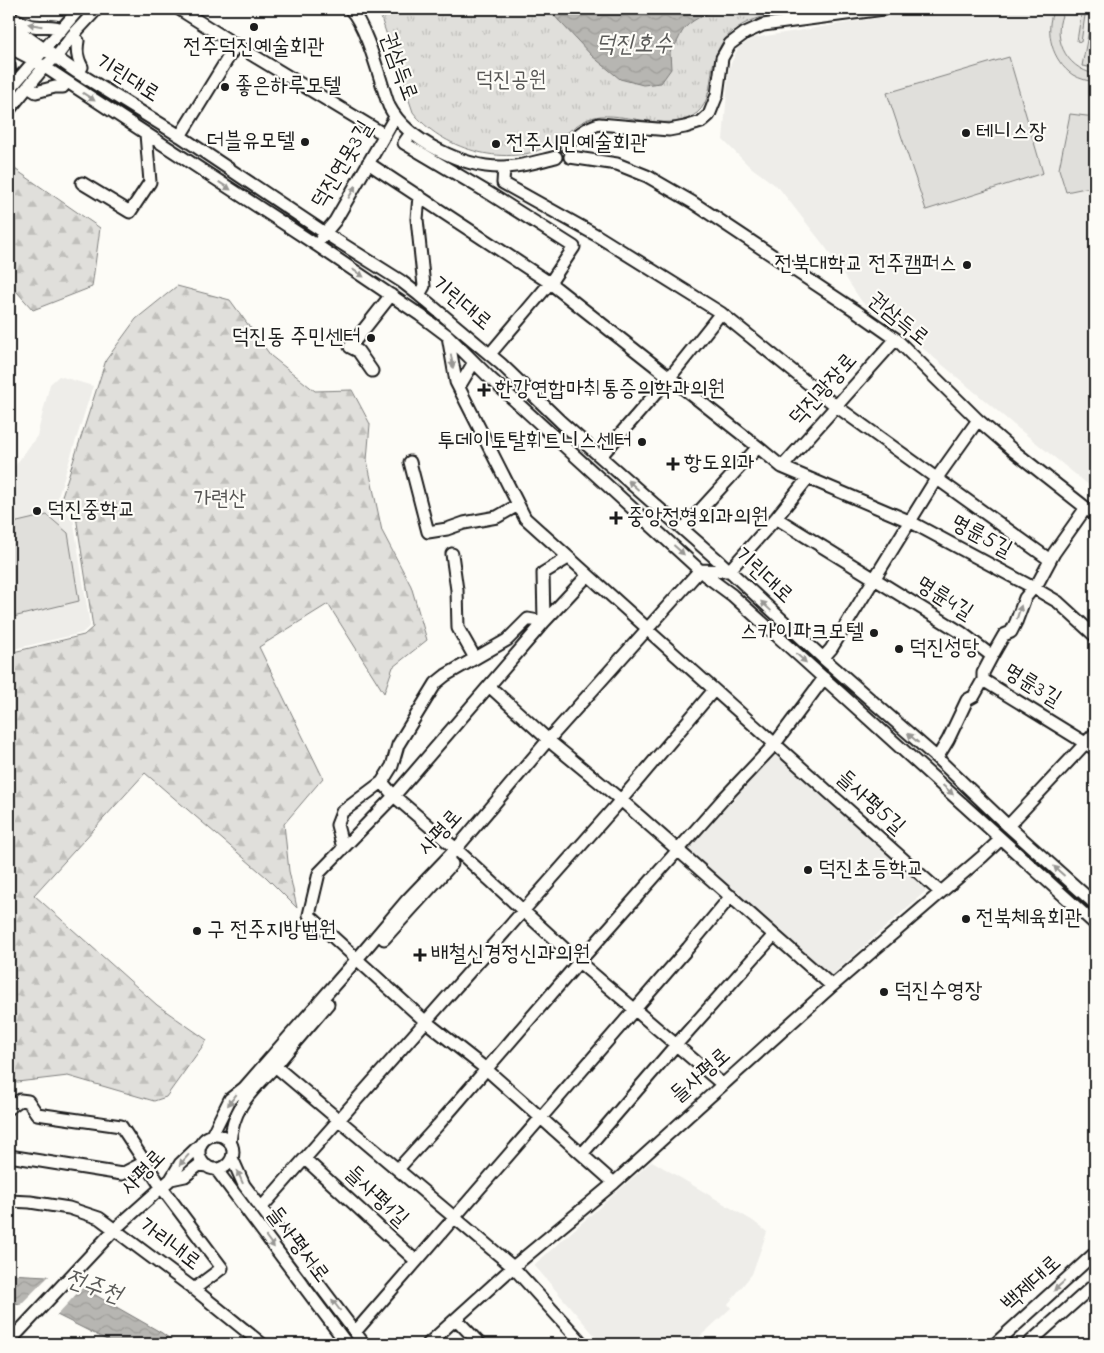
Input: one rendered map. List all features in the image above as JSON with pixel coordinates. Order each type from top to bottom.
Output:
[{"type":"street","points":[[9,110],[28,87],[62,29],[79,9]]},
{"type":"street","points":[[45,57],[85,9]]},
{"type":"street","points":[[11,87],[72,36],[97,9]]},
{"type":"street","points":[[179,9],[236,46],[385,135]]},
{"type":"street","name":"권삼득로","points":[[350,9],[356,14],[364,30],[383,89],[395,117],[411,133],[443,152],[468,162],[504,167],[537,163],[556,157],[562,161],[566,160],[568,152],[617,164],[647,176],[692,202],[896,339],[978,420],[1090,512]]},
{"type":"street","points":[[568,152],[580,133],[589,127],[599,124],[669,130],[701,122],[709,115],[717,95],[722,58],[730,44],[745,33],[763,25],[884,9]]},
{"type":"street","points":[[9,23],[13,19],[31,26],[47,27],[54,25],[62,29]]},
{"type":"street","name":"기린대로","points":[[9,23],[45,57],[66,82],[318,246],[448,336],[474,362],[705,572],[1095,924]]},
{"type":"street","points":[[72,36],[78,40],[76,52],[82,67],[79,72]]},
{"type":"street","points":[[9,38],[45,57]]},
{"type":"street","points":[[180,136],[236,46]]},
{"type":"street","name":"기린대로","points":[[9,47],[45,57],[79,72],[180,136],[325,233],[402,281],[490,354],[561,422],[725,566],[823,658],[937,758],[1008,826],[1095,904]]},
{"type":"street","points":[[9,66],[11,87]]},
{"type":"street","points":[[28,87],[36,92],[63,87],[66,82]]},
{"type":"street","name":"덕진연못3길","points":[[325,233],[335,221],[395,117]]},
{"type":"street","points":[[411,133],[404,143],[492,194],[574,248],[550,283],[490,354]]},
{"type":"street","points":[[82,183],[130,212],[150,182],[146,134]]},
{"type":"street","points":[[368,163],[550,283],[782,467],[808,478],[776,518],[725,566],[705,572]]},
{"type":"street","points":[[492,194],[503,183],[504,167]]},
{"type":"street","points":[[503,183],[596,235],[722,313],[836,406],[1050,560]]},
{"type":"street","points":[[419,196],[417,218],[424,286],[419,295]]},
{"type":"street","points":[[318,246],[325,233]]},
{"type":"street","points":[[372,371],[358,351],[350,347],[390,295]]},
{"type":"street","points":[[601,456],[670,377],[722,313]]},
{"type":"street","name":"들사평5길","points":[[448,336],[456,382],[525,518],[774,745],[940,892]]},
{"type":"street","name":"덕진광장로","points":[[782,467],[896,339]]},
{"type":"street","points":[[459,387],[474,362]]},
{"type":"street","points":[[823,658],[831,649],[936,479],[978,420]]},
{"type":"street","points":[[683,529],[758,447]]},
{"type":"street","points":[[410,462],[428,532],[497,517],[518,505]]},
{"type":"street","name":"명륜5길","points":[[808,478],[909,521],[1034,588]]},
{"type":"street","points":[[937,758],[948,740],[967,700],[974,696],[983,680],[983,673],[1004,635],[1010,632],[1016,622],[1025,598],[1034,588],[1050,560],[1090,512]]},
{"type":"street","points":[[776,518],[873,579]]},
{"type":"street","points":[[452,554],[457,590],[458,628],[475,658]]},
{"type":"street","points":[[544,622],[543,573],[568,558]]},
{"type":"street","name":"사평로","points":[[9,1341],[115,1228],[162,1188],[171,1179],[180,1164],[212,1135],[230,1099],[244,1088],[359,961],[705,572]]},
{"type":"street","points":[[588,575],[544,622],[394,796],[319,873],[308,915],[425,1021],[486,1070],[614,1182]]},
{"type":"street","name":"명륜4길","points":[[873,579],[962,633],[992,656]]},
{"type":"street","points":[[1034,588],[1058,602],[1095,636]]},
{"type":"street","points":[[343,848],[337,825],[342,812],[382,782],[392,766],[398,745],[436,683],[507,640],[528,619],[544,622]]},
{"type":"street","points":[[774,745],[824,678]]},
{"type":"street","name":"명륜3길","points":[[983,680],[1090,746]]},
{"type":"street","points":[[489,686],[832,986]]},
{"type":"street","points":[[262,1207],[470,972],[574,851],[621,800],[714,690]]},
{"type":"street","points":[[1008,826],[1090,746],[1095,733]]},
{"type":"street","name":"들사평1길","points":[[398,1169],[725,797],[774,745]]},
{"type":"street","points":[[382,782],[394,796],[458,851],[579,962],[675,1046],[722,1084]]},
{"type":"street","name":"들사평로","points":[[428,1344],[513,1267],[614,1182],[832,986],[983,856],[1001,838]]},
{"type":"street","name":"들사평1길","points":[[305,1159],[416,1261],[731,896]]},
{"type":"street","points":[[582,1154],[774,935]]},
{"type":"street","name":"사평로","points":[[251,1195],[244,1185],[232,1158],[230,1143],[232,1129],[240,1108],[250,1092],[275,1066],[359,961]]},
{"type":"street","name":"들사평1길","points":[[275,1066],[513,1267],[582,1344]]},
{"type":"street","points":[[9,1108],[20,1100],[28,1101],[37,1114],[121,1126],[162,1188],[222,1268],[194,1289]]},
{"type":"street","points":[[212,1135],[222,1136],[230,1143]]},
{"type":"street","name":"사평로","points":[[201,1144],[199,1149],[200,1159],[211,1167]]},
{"type":"street","points":[[9,1156],[122,1174],[145,1162]]},
{"type":"street","points":[[171,1179],[184,1176],[199,1165],[211,1167],[226,1166],[232,1158]]},
{"type":"street","name":"들사평서로","points":[[211,1167],[347,1344]]},
{"type":"street","name":"들사평서로","points":[[251,1195],[262,1207],[364,1344]]},
{"type":"street","name":"가리내로","points":[[9,1201],[69,1208],[99,1218],[115,1228],[126,1240],[194,1289],[262,1344]]},
{"type":"street","name":"백제대로","points":[[995,1344],[1095,1253]]},
{"type":"street","points":[[356,1331],[416,1261]]},
{"type":"street","name":"백제대로","points":[[1028,1344],[1095,1286]]},
{"type":"street","points":[[456,1319],[480,1344]]},
{"type":"shaded area","name":"전북대학교 전주캠퍼스","points":[[912,9],[1095,9],[1095,490],[926,351],[862,302],[826,248],[779,188],[748,165],[723,140],[729,68],[738,48],[753,38],[903,14]]},
{"type":"shaded area","name":"덕진중학교","points":[[59,376],[93,386],[56,503],[73,518],[90,626],[82,633],[9,650],[9,468],[15,466],[37,436],[50,384]]},
{"type":"shaded area","name":"덕진초등학교","points":[[775,753],[928,889],[833,974],[825,972],[687,850]]},
{"type":"shaded area","points":[[652,1161],[753,1221],[767,1232],[752,1274],[728,1304],[731,1308],[692,1344],[602,1344],[534,1265]]},
{"type":"green space","name":"덕진공원","points":[[378,9],[829,9],[792,12],[756,19],[740,26],[727,36],[718,51],[704,104],[697,113],[687,119],[676,122],[663,122],[601,116],[585,120],[546,147],[529,153],[493,155],[474,151],[439,136],[413,112]]},
{"type":"green space","points":[[1054,9],[1065,9],[1059,30],[1060,40],[1068,58],[1084,71],[1095,74],[1095,82],[1073,75],[1055,54],[1050,36],[1051,18]]},
{"type":"green space","points":[[1082,9],[1086,9],[1081,42],[1077,41]]},
{"type":"green space","points":[[1093,9],[1095,9],[1095,68],[1082,66]]},
{"type":"green space","name":"테니스장","points":[[1009,57],[1043,173],[926,210],[887,93]]},
{"type":"green space","points":[[1070,114],[1095,117],[1095,186],[1066,192],[1059,169]]},
{"type":"green space","points":[[9,165],[100,228],[92,287],[33,310],[9,283]]},
{"type":"green space","name":"가련산","points":[[177,286],[230,300],[271,356],[315,391],[352,390],[370,424],[367,460],[382,531],[411,586],[427,640],[393,667],[384,693],[328,604],[259,647],[323,778],[284,824],[289,871],[297,908],[266,877],[145,773],[34,895],[157,1005],[207,1040],[166,1097],[154,1101],[68,1076],[9,1083],[9,653],[84,635],[93,627],[76,516],[60,502],[106,360],[136,319]]},
{"type":"green space","points":[[47,515],[68,533],[79,601],[9,618],[9,524]]},
{"type":"water","name":"덕진호수","points":[[548,9],[719,9],[698,18],[685,28],[670,52],[671,69],[661,83],[643,85],[620,79],[592,56]]},
{"type":"water","points":[[9,1274],[47,1276],[83,1288],[162,1333],[177,1344],[115,1344],[57,1315],[9,1301]]},
{"type":"pier","points":[[50,1275],[84,1286],[55,1317],[19,1306]]},
{"type":"place","name":"전주덕진예술회관","points":[[254,27]]},
{"type":"place","name":"좋은하루모텔","points":[[225,87]]},
{"type":"place","name":"테니스장","points":[[966,133]]},
{"type":"place","name":"더블유모텔","points":[[305,142]]},
{"type":"place","name":"전주시민예술회관","points":[[496,144]]},
{"type":"place","name":"전북대학교 전주캠퍼스","points":[[967,265]]},
{"type":"place","name":"덕진동 주민센터","points":[[371,338]]},
{"type":"place","name":"한강연합마취통증의학과의원","points":[[484,390]]},
{"type":"place","name":"투데이토탈휘트니스센터","points":[[642,442]]},
{"type":"place","name":"항도외과","points":[[673,464]]},
{"type":"place","name":"덕진중학교","points":[[37,511]]},
{"type":"place","name":"중앙정형외과의원","points":[[616,518]]},
{"type":"place","name":"스카이파크모텔","points":[[874,633]]},
{"type":"place","name":"덕진성당","points":[[899,649]]},
{"type":"place","name":"덕진초등학교","points":[[808,870]]},
{"type":"place","name":"전북체육회관","points":[[966,919]]},
{"type":"place","name":"구 전주지방법원","points":[[197,931]]},
{"type":"place","name":"배철신경정신과의원","points":[[420,955]]},
{"type":"place","name":"덕진수영장","points":[[884,992]]},
{"type":"water label","name":"전주천","points":[[93,1288]]}]
